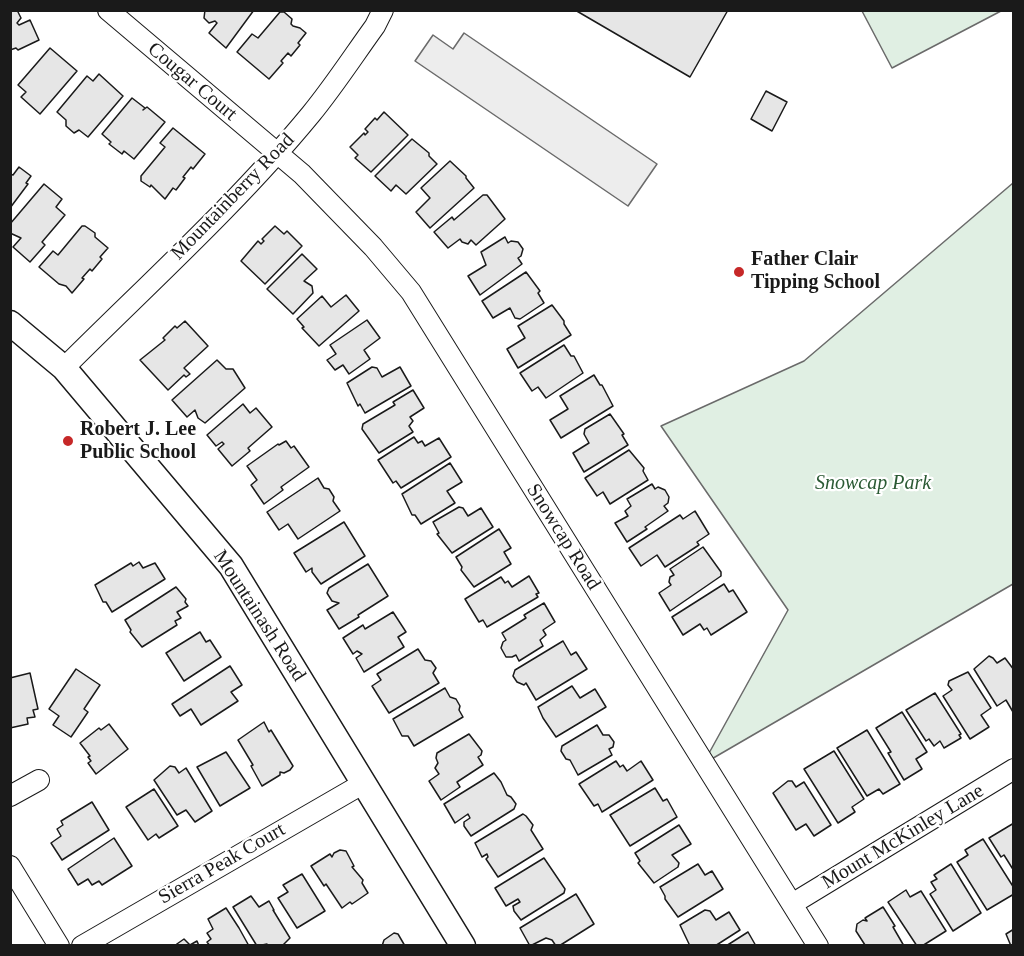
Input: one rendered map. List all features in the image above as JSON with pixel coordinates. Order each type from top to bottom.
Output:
[{"type":"street","name":"Cougar Court","points":[[108,10],[276,153]]},
{"type":"street","name":"Mountainberry Road","points":[[64,368],[225,208],[311,114],[375,26],[383,10]]},
{"type":"street","name":"Snowcap Road","points":[[276,153],[310,182],[411,292],[818,945]]},
{"type":"street","name":"Mountainash Road","points":[[10,323],[64,368],[231,566],[463,945]]},
{"type":"street","name":"Mount McKinley Lane","points":[[792,904],[1014,769]]},
{"type":"street","points":[[10,796],[39,780]]},
{"type":"street","name":"Sierra Peak Court","points":[[82,945],[364,783]]},
{"type":"street","points":[[10,866],[59,945]]},
{"type":"green space","points":[[862,11],[1001,11],[892,68]]},
{"type":"green space","name":"Snowcap Park","points":[[1013,183],[1013,584],[703,764],[788,610],[661,426],[804,361]]},
{"type":"shaded area","points":[[464,33],[657,164],[628,206],[415,61],[433,35],[453,49]]},
{"type":"building","points":[[10,10],[17,10],[21,18],[17,23],[19,25],[30,20],[39,40],[18,50],[16,48],[10,50]]},
{"type":"building","points":[[205,10],[254,10],[226,48],[209,33],[217,23],[215,21],[209,23],[204,18]]},
{"type":"building","points":[[575,10],[728,10],[690,77]]},
{"type":"building","points":[[280,12],[284,12],[292,19],[293,26],[306,33],[298,43],[300,45],[291,56],[288,53],[281,61],[283,63],[269,79],[237,52],[252,34],[258,38]]},
{"type":"building","points":[[50,48],[77,71],[40,114],[21,97],[26,92],[18,85]]},
{"type":"building","points":[[99,74],[123,96],[88,137],[79,130],[74,133],[66,126],[66,120],[57,112],[87,76],[93,81]]},
{"type":"building","points":[[766,91],[787,102],[772,131],[751,119]]},
{"type":"building","points":[[132,98],[145,108],[143,110],[147,107],[165,122],[134,159],[124,151],[122,154],[109,144],[111,142],[102,134]]},
{"type":"building","points":[[384,112],[408,135],[371,172],[355,158],[358,155],[350,147],[368,132],[365,129]]},
{"type":"building","points":[[173,128],[205,154],[193,169],[191,167],[176,190],[173,188],[165,199],[151,185],[150,187],[141,181],[141,176],[165,147],[160,143]]},
{"type":"building","points":[[412,139],[429,153],[437,164],[406,194],[396,185],[391,191],[375,176]]},
{"type":"building","points":[[450,161],[466,176],[474,188],[430,228],[416,212],[430,198],[421,188]]},
{"type":"building","points":[[19,167],[31,176],[26,183],[28,184],[10,208],[10,174],[13,175]]},
{"type":"building","points":[[44,184],[62,199],[56,207],[65,215],[42,242],[45,245],[30,262],[13,247],[21,238],[10,233],[10,224]]},
{"type":"building","points":[[483,195],[487,195],[505,219],[476,245],[471,240],[468,244],[460,239],[448,248],[434,232],[452,217],[454,220]]},
{"type":"building","points":[[82,226],[95,233],[95,237],[108,248],[100,257],[102,259],[92,271],[90,269],[82,278],[84,279],[72,293],[39,267],[53,251],[58,255]]},
{"type":"building","points":[[275,226],[284,234],[287,231],[302,246],[265,284],[241,261],[258,241],[261,244],[264,241],[262,239]]},
{"type":"building","points":[[505,237],[508,243],[518,242],[523,249],[518,258],[522,264],[480,295],[468,276],[486,265],[481,252]]},
{"type":"building","points":[[302,254],[317,269],[304,281],[312,286],[313,293],[293,314],[267,289]]},
{"type":"building","points":[[526,272],[540,291],[538,293],[544,303],[520,319],[515,318],[510,308],[493,318],[482,301]]},
{"type":"building","points":[[346,295],[359,311],[319,346],[302,328],[304,327],[297,319],[322,296],[331,307]]},
{"type":"building","points":[[552,305],[571,335],[518,368],[507,349],[525,338],[518,326]]},
{"type":"building","points":[[367,320],[380,338],[364,350],[370,359],[349,374],[343,365],[335,370],[327,360],[336,354],[330,345]]},
{"type":"building","points":[[185,321],[208,346],[184,368],[190,374],[186,377],[184,375],[168,390],[140,360],[165,340],[163,338],[175,326],[177,328]]},
{"type":"building","points":[[564,345],[571,356],[574,356],[583,373],[546,398],[538,387],[532,391],[520,373]]},
{"type":"building","points":[[217,360],[226,369],[233,369],[245,388],[205,423],[198,418],[195,410],[187,417],[172,400]]},
{"type":"building","points":[[372,367],[377,368],[382,377],[400,367],[411,386],[365,413],[360,404],[358,406],[347,383]]},
{"type":"building","points":[[594,375],[613,406],[561,438],[550,420],[568,409],[560,396]]},
{"type":"building","points":[[413,390],[424,408],[410,417],[413,421],[409,426],[413,432],[379,453],[362,429],[363,424],[395,405],[393,402]]},
{"type":"building","points":[[243,404],[250,413],[256,408],[272,427],[248,448],[250,451],[232,466],[218,449],[224,444],[222,442],[216,446],[207,435]]},
{"type":"building","points":[[610,414],[624,434],[622,435],[628,445],[584,472],[573,453],[589,443],[584,434],[585,429]]},
{"type":"building","points":[[414,437],[418,443],[422,441],[425,446],[439,438],[451,457],[401,488],[396,481],[393,483],[378,460]]},
{"type":"building","points":[[286,441],[291,448],[294,446],[309,467],[281,487],[283,490],[264,504],[251,485],[257,480],[247,466]]},
{"type":"building","points":[[629,450],[644,468],[643,471],[648,480],[610,504],[603,492],[597,496],[585,478]]},
{"type":"building","points":[[450,463],[462,482],[447,491],[455,503],[421,524],[415,515],[412,515],[402,494]]},
{"type":"building","points":[[318,478],[324,488],[329,489],[340,511],[298,539],[288,524],[279,530],[267,512]]},
{"type":"building","points":[[652,484],[655,489],[658,487],[665,490],[669,497],[668,503],[664,506],[668,511],[627,542],[615,523],[628,516],[625,511],[631,506],[627,499]]},
{"type":"building","points":[[459,507],[463,508],[468,516],[481,508],[493,527],[452,553],[437,534],[439,533],[433,522]]},
{"type":"building","points":[[695,511],[709,534],[697,542],[699,545],[665,567],[657,555],[641,566],[629,548],[680,515],[683,519]]},
{"type":"building","points":[[344,522],[365,556],[321,584],[312,572],[312,568],[306,572],[294,553]]},
{"type":"building","points":[[499,529],[511,548],[504,552],[511,564],[474,587],[461,570],[462,567],[456,557]]},
{"type":"building","points":[[703,547],[721,572],[721,576],[670,611],[659,593],[671,585],[670,577],[674,575],[670,569]]},
{"type":"building","points":[[139,562],[143,568],[155,563],[165,579],[112,612],[106,602],[103,602],[95,585],[131,563],[133,566]]},
{"type":"building","points":[[368,564],[388,596],[339,629],[327,610],[339,603],[332,601],[327,593],[329,588]]},
{"type":"building","points":[[529,576],[539,593],[536,594],[538,597],[487,627],[483,620],[479,622],[465,599],[501,577],[512,587]]},
{"type":"building","points":[[724,584],[729,592],[733,590],[747,612],[711,635],[707,628],[704,630],[700,624],[683,635],[672,617]]},
{"type":"building","points":[[176,587],[186,599],[188,606],[177,612],[181,618],[175,621],[177,625],[142,647],[130,632],[125,620]]},
{"type":"building","points":[[544,603],[555,622],[543,630],[546,635],[540,640],[543,646],[519,661],[516,655],[506,657],[501,648],[506,640],[502,633],[526,618],[524,615]]},
{"type":"building","points":[[393,612],[406,632],[398,637],[404,647],[364,672],[356,658],[362,654],[357,651],[353,654],[343,638],[363,625],[365,629]]},
{"type":"building","points":[[200,632],[206,642],[210,640],[221,657],[184,681],[166,653]]},
{"type":"building","points":[[563,641],[571,655],[576,652],[587,669],[536,700],[526,683],[524,685],[517,682],[513,676],[515,670]]},
{"type":"building","points":[[418,649],[425,660],[431,661],[436,668],[433,673],[439,683],[389,713],[372,686],[381,680],[377,674]]},
{"type":"building","points":[[989,656],[997,663],[1005,658],[1014,670],[1013,712],[1006,700],[997,706],[974,669]]},
{"type":"building","points":[[230,666],[242,685],[231,692],[238,701],[201,725],[191,709],[180,716],[172,704]]},
{"type":"building","points":[[76,669],[100,685],[84,709],[88,712],[71,737],[53,725],[59,716],[49,709]]},
{"type":"building","points":[[968,672],[991,708],[981,715],[989,727],[970,739],[943,696],[952,690],[948,685],[949,681]]},
{"type":"building","points":[[30,673],[38,709],[33,710],[35,717],[27,718],[28,724],[10,728],[10,678]]},
{"type":"building","points":[[572,686],[580,698],[595,689],[606,707],[556,737],[538,707]]},
{"type":"building","points":[[445,688],[450,697],[456,699],[463,717],[414,746],[408,736],[402,736],[393,719]]},
{"type":"building","points":[[935,693],[961,734],[959,735],[961,738],[944,748],[940,741],[934,746],[929,739],[926,741],[906,710]]},
{"type":"building","points":[[902,712],[927,752],[916,759],[922,769],[904,780],[888,753],[891,752],[876,728]]},
{"type":"building","points":[[264,722],[293,766],[284,773],[280,772],[280,775],[262,786],[238,740]]},
{"type":"building","points":[[109,724],[128,749],[96,774],[88,763],[91,761],[88,757],[90,756],[80,743],[99,728],[101,730]]},
{"type":"building","points":[[597,725],[603,735],[609,735],[614,742],[613,747],[609,749],[612,755],[578,775],[570,760],[566,759],[561,751],[562,746]]},
{"type":"building","points":[[867,730],[900,784],[883,794],[879,789],[867,796],[837,748]]},
{"type":"building","points":[[469,734],[482,751],[478,757],[483,765],[457,782],[460,787],[441,800],[429,781],[439,774],[435,768],[438,763],[437,753]]},
{"type":"building","points":[[834,751],[864,799],[852,807],[855,812],[838,823],[804,769]]},
{"type":"building","points":[[226,752],[250,788],[220,806],[197,767]]},
{"type":"building","points":[[616,761],[627,771],[641,761],[653,780],[602,812],[598,804],[594,806],[579,784]]},
{"type":"building","points":[[170,766],[175,767],[179,773],[186,768],[212,811],[195,822],[186,810],[177,815],[154,780]]},
{"type":"building","points":[[494,773],[507,795],[516,804],[514,809],[471,836],[464,826],[464,822],[470,818],[468,814],[455,823],[444,804]]},
{"type":"building","points":[[788,781],[792,781],[796,787],[804,782],[831,825],[814,836],[806,824],[796,830],[773,793]]},
{"type":"building","points":[[655,788],[663,801],[667,799],[677,817],[630,846],[610,815]]},
{"type":"building","points":[[154,789],[178,826],[159,838],[156,834],[148,840],[126,807]]},
{"type":"building","points":[[92,802],[109,830],[62,860],[51,843],[61,836],[57,829],[63,825],[61,821]]},
{"type":"building","points":[[523,814],[533,825],[531,830],[543,849],[498,877],[486,859],[487,854],[482,857],[475,843]]},
{"type":"building","points":[[1014,823],[1014,871],[1004,855],[1001,857],[989,838]]},
{"type":"building","points":[[679,825],[691,844],[672,855],[679,863],[678,867],[654,883],[638,863],[640,861],[635,853]]},
{"type":"building","points":[[114,838],[132,866],[102,885],[99,881],[92,885],[88,879],[78,885],[68,869]]},
{"type":"building","points":[[983,839],[1014,888],[1014,894],[987,910],[957,862],[968,855],[965,850]]},
{"type":"building","points":[[340,850],[346,851],[354,866],[352,867],[363,880],[362,883],[368,893],[342,908],[311,866],[330,854],[332,857]]},
{"type":"building","points":[[544,858],[565,889],[564,893],[521,920],[513,906],[520,902],[518,899],[506,906],[495,888]]},
{"type":"building","points":[[698,864],[705,875],[712,871],[723,889],[678,917],[665,899],[660,887]]},
{"type":"building","points":[[951,864],[981,913],[953,931],[930,894],[936,890],[931,882],[937,879],[934,875]]},
{"type":"building","points":[[302,874],[325,911],[297,928],[278,898],[288,892],[283,885]]},
{"type":"building","points":[[906,890],[910,897],[921,891],[946,931],[922,946],[917,946],[888,902]]},
{"type":"building","points":[[576,894],[594,924],[559,946],[546,938],[530,946],[520,928]]},
{"type":"building","points":[[251,896],[259,907],[269,901],[290,938],[282,946],[268,946],[267,944],[257,946],[233,907]]},
{"type":"building","points":[[883,907],[904,946],[865,945],[856,931],[857,924],[863,920],[867,921],[865,918]]},
{"type":"building","points":[[226,908],[249,946],[210,946],[207,942],[211,939],[207,933],[213,929],[208,919]]},
{"type":"building","points":[[705,910],[710,911],[716,920],[729,912],[740,930],[715,946],[690,946],[680,925]]},
{"type":"building","points":[[1014,929],[1014,946],[1011,946],[1006,934]]},
{"type":"building","points":[[748,932],[756,946],[726,946]]},
{"type":"building","points":[[394,933],[398,934],[405,946],[382,946],[384,940]]},
{"type":"building","points":[[184,939],[190,945],[197,941],[199,946],[174,946]]},
{"type":"place","name":"Father Clair Tipping School","points":[[739,272]]},
{"type":"place","name":"Robert J. Lee Public School","points":[[68,441]]}]
